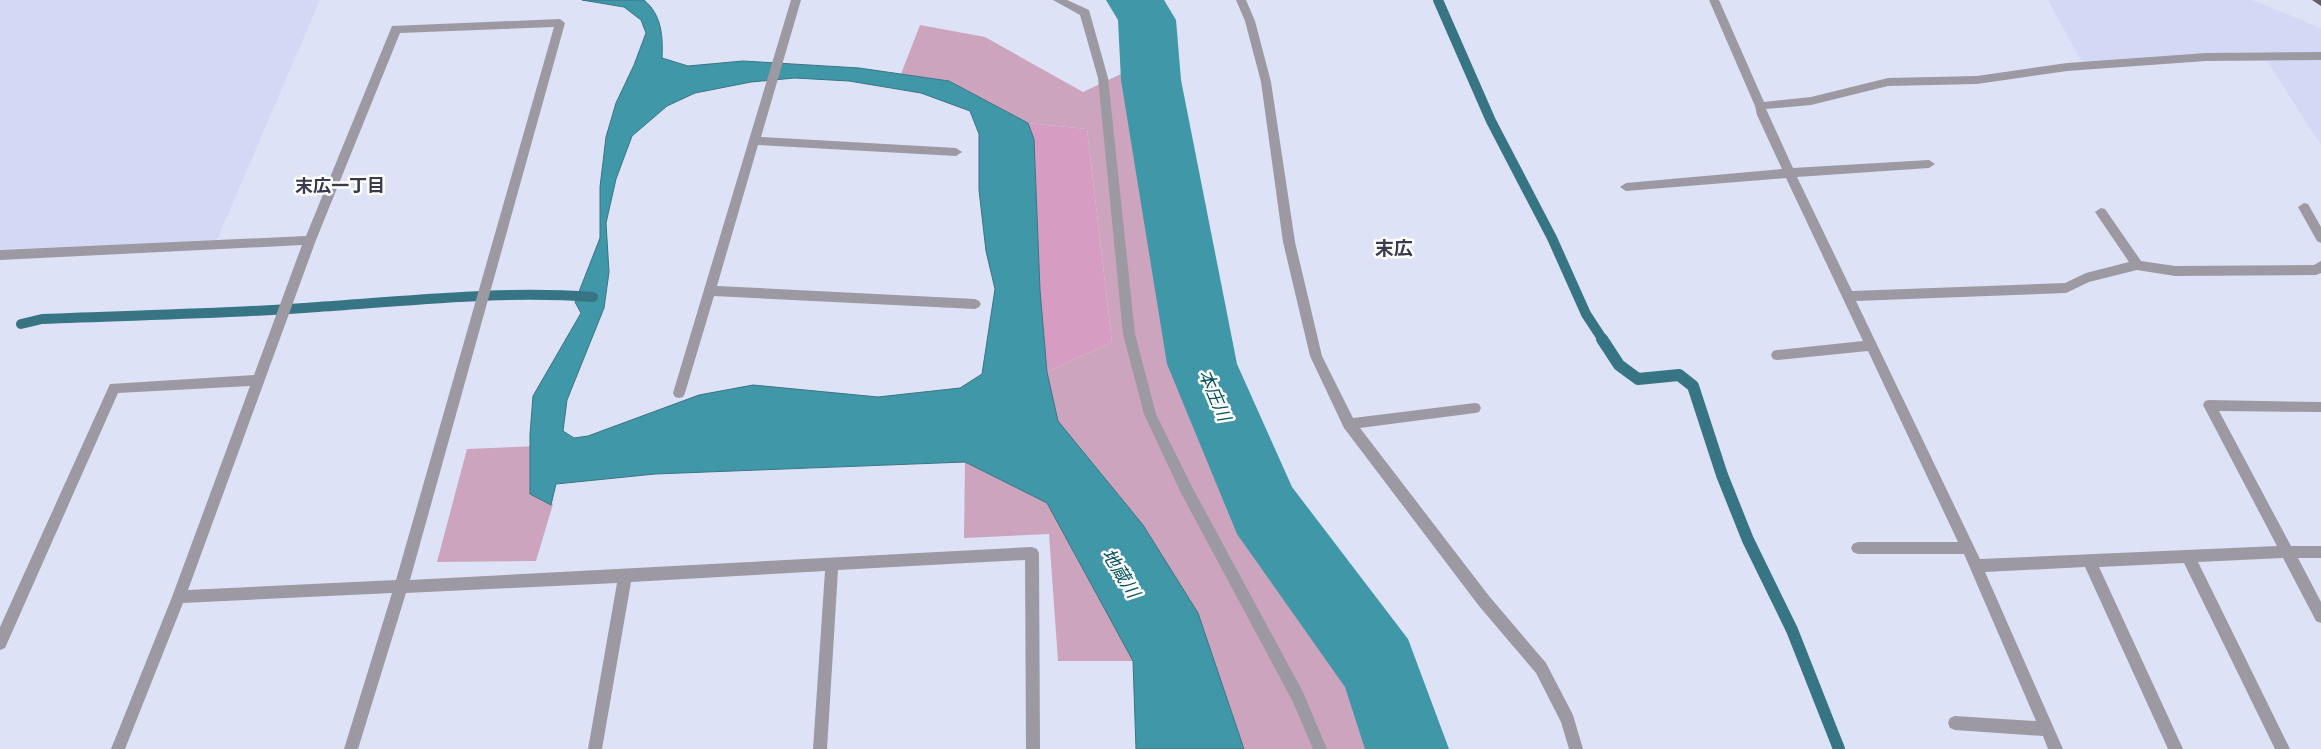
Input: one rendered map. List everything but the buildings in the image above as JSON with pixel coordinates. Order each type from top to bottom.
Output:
[{"type":"main road","points":[[2317,0],[2321,2]]},
{"type":"street","points":[[679,393],[796,0]]},
{"type":"street","points":[[1058,0],[1085,13],[1102,78],[1129,334],[1150,414],[1186,489],[1298,697],[1320,749]]},
{"type":"street","points":[[1241,0],[1250,21],[1266,82],[1289,242],[1316,356],[1349,424],[1484,601],[1541,668],[1568,720],[1576,749]]},
{"type":"street","points":[[1714,0],[1760,106],[1762,115],[1968,548],[2056,749]]},
{"type":"street","points":[[118,749],[179,597],[310,240],[396,30],[560,23],[401,586],[351,749]]},
{"type":"street","points":[[1760,106],[1811,102],[1888,82],[1977,80],[2067,67],[2206,57],[2321,56]]},
{"type":"street","points":[[754,141],[956,152]]},
{"type":"street","points":[[1626,187],[1789,173],[1929,164]]},
{"type":"street","points":[[2304,207],[2321,238]]},
{"type":"street","points":[[2101,212],[2137,265]]},
{"type":"street","points":[[0,255],[310,240]]},
{"type":"street","points":[[1849,296],[2066,288],[2086,278],[2137,265],[2175,270],[2316,270],[2321,266]]},
{"type":"street","points":[[710,291],[975,304]]},
{"type":"street","points":[[1777,355],[1872,344]]},
{"type":"street","points":[[0,643],[114,388],[259,380]]},
{"type":"street","points":[[2321,407],[2209,405],[2321,616]]},
{"type":"street","points":[[1349,424],[1475,408]]},
{"type":"street","points":[[1858,548],[1968,548]]},
{"type":"street","points":[[1976,566],[2321,552]]},
{"type":"street","points":[[179,597],[625,576],[832,562],[1032,553],[1034,749]]},
{"type":"street","points":[[2188,556],[2283,749]]},
{"type":"street","points":[[2089,561],[2176,749]]},
{"type":"street","points":[[820,749],[832,562]]},
{"type":"street","points":[[595,749],[625,576]]},
{"type":"street","points":[[1955,723],[2047,729]]},
{"type":"shaded area","points":[[0,0],[320,0],[216,242],[0,249]]},
{"type":"shaded area","points":[[2048,0],[2252,0],[2321,28],[2321,145],[2261,52],[2190,54],[2083,64]]},
{"type":"shaded area","points":[[920,25],[985,37],[1083,92],[1125,72],[1188,376],[1248,527],[1366,681],[1384,749],[1244,749],[1197,613],[1143,525],[1058,421],[1047,372],[1112,342],[1087,129],[1028,123],[949,81],[901,74]]},
{"type":"shaded area","points":[[1028,123],[1087,129],[1112,342],[1047,372],[1040,290],[1034,139]]},
{"type":"shaded area","points":[[539,446],[533,489],[553,504],[536,561],[437,562],[467,449]]},
{"type":"shaded area","points":[[965,462],[1047,503],[1133,661],[1058,661],[1049,534],[964,538]]},
{"type":"water","name":"地蔵川","points":[[582,0],[644,0],[655,12],[658,19],[662,42],[662,58],[688,66],[743,61],[859,68],[949,81],[1028,123],[1034,139],[1040,290],[1047,372],[1058,421],[1143,525],[1198,613],[1244,749],[1136,749],[1133,661],[1047,503],[965,462],[655,474],[556,484],[551,505],[530,494],[530,434],[533,396],[581,313],[575,302],[600,238],[600,187],[606,137],[616,103],[634,65],[646,33],[641,20],[624,7]],"holes":[[[795,78],[849,81],[921,93],[970,111],[979,134],[979,190],[986,251],[995,289],[982,374],[960,388],[878,397],[753,385],[699,395],[588,436],[574,438],[563,431],[567,400],[604,308],[609,272],[606,223],[616,179],[632,136],[667,106],[695,93],[751,82]]]},
{"type":"waterway","name":"本庄川","points":[[1135,0],[1147,20],[1151,80],[1202,364],[1264,510],[1379,667],[1407,749]]},
{"type":"waterway","points":[[1438,0],[1491,121],[1552,238],[1586,314],[1603,340]]},
{"type":"waterway","points":[[21,324],[42,319],[249,311],[456,297],[524,295],[593,297]]},
{"type":"waterway","points":[[1602,339],[1619,365],[1638,379],[1679,375],[1693,386],[1722,475],[1748,540],[1792,630],[1839,749]]},
{"type":"district","name":"末広一丁目","points":[[340,185]]},
{"type":"district","name":"末広","points":[[1394,248]]}]
